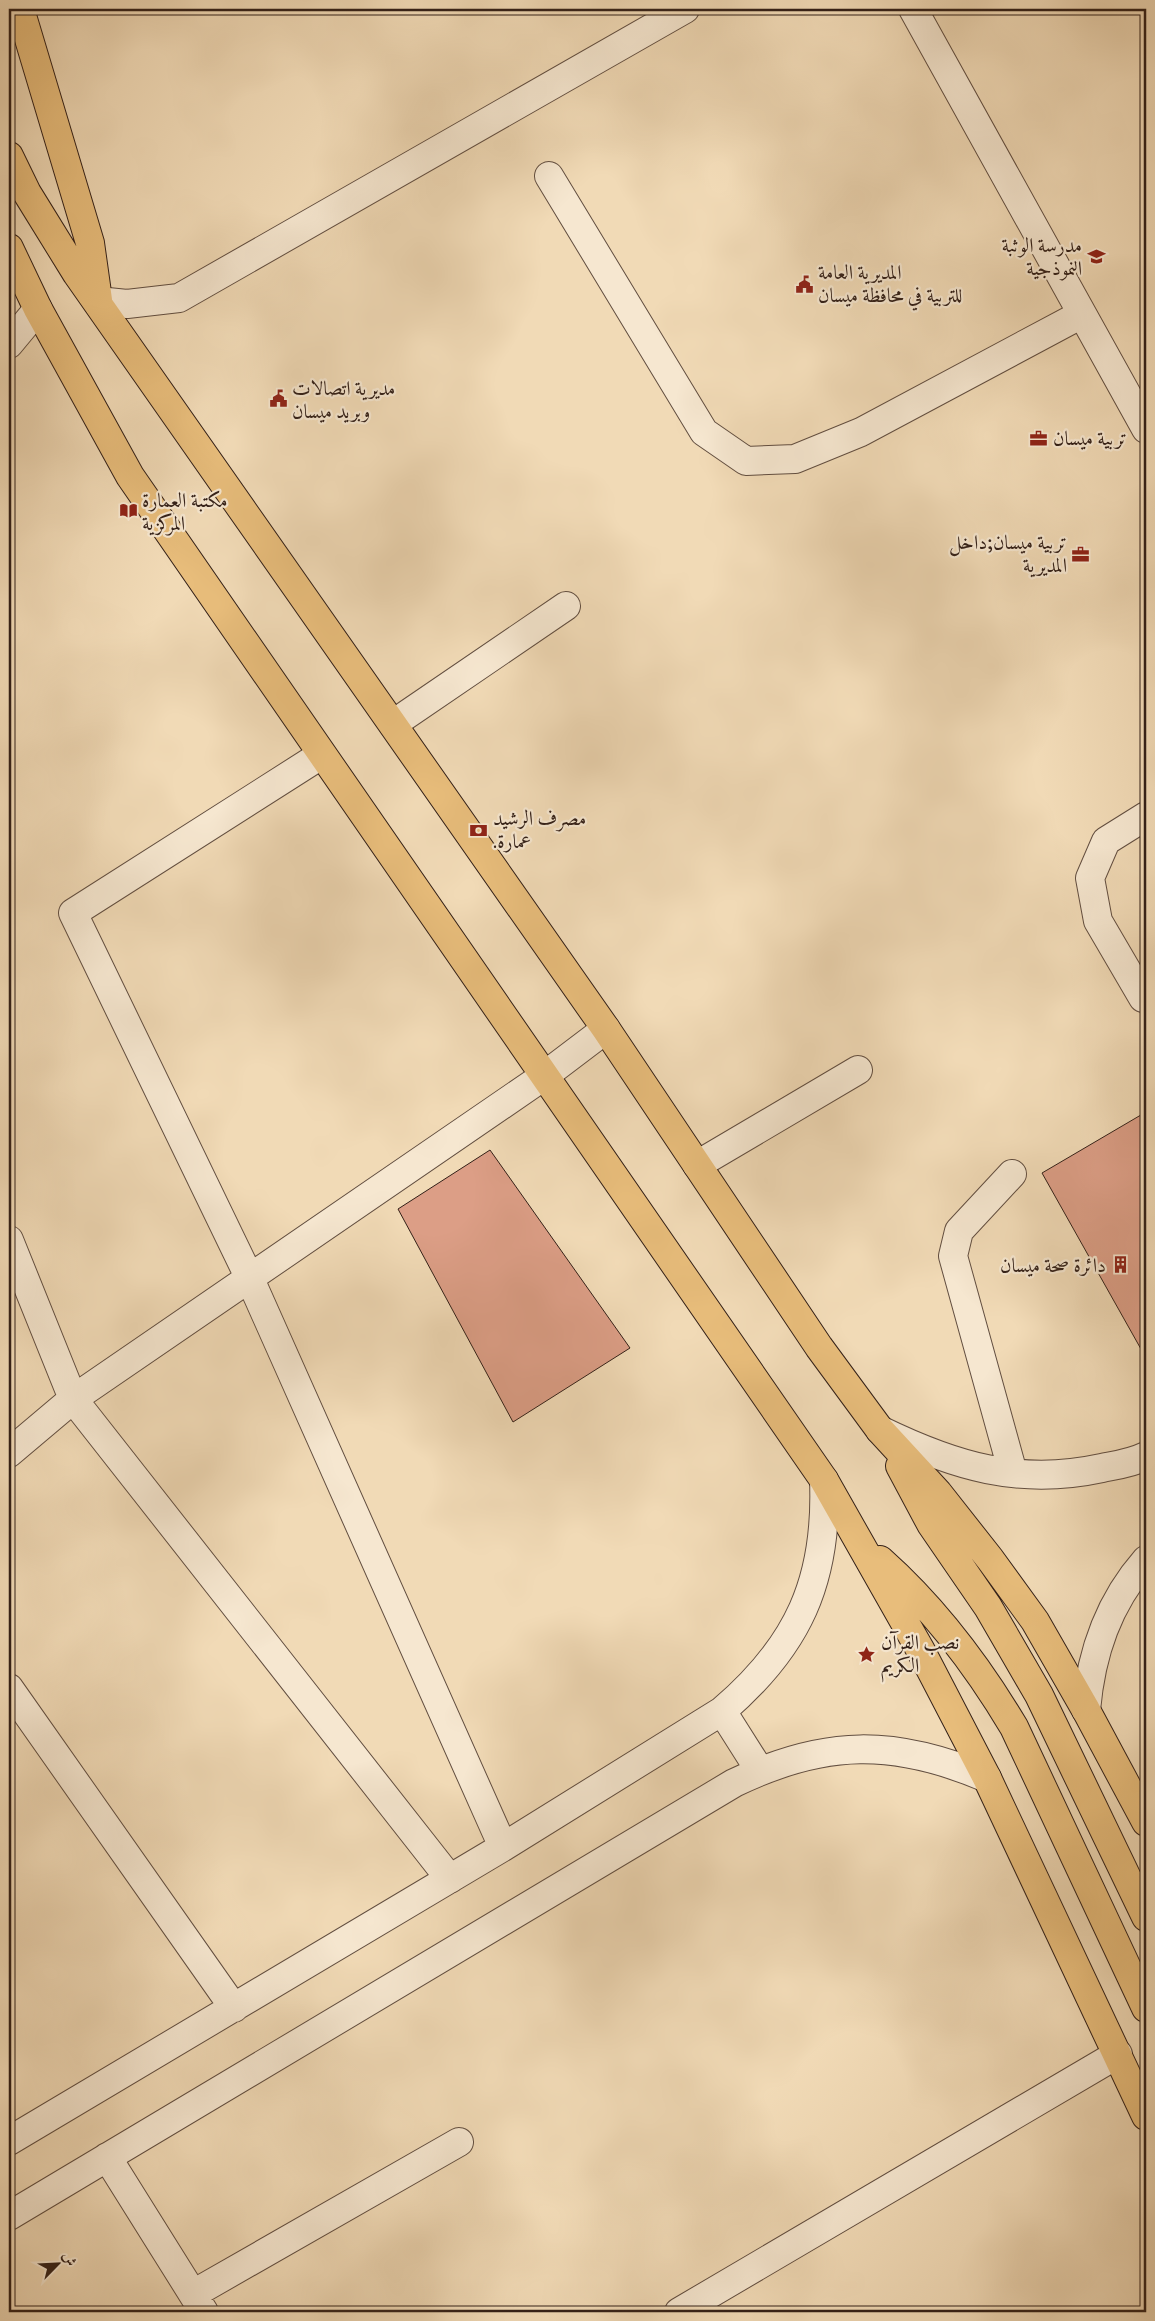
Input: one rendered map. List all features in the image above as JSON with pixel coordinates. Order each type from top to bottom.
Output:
[{"type":"main road","points":[[22,9],[90,242],[98,301]]},
{"type":"main road","points":[[9,156],[27,193],[62,250],[606,1029],[819,1347],[880,1430],[938,1493],[990,1559],[1035,1622],[1086,1710],[1146,1822]]},
{"type":"main road","points":[[9,248],[38,309],[130,476],[321,755],[824,1480],[921,1651],[987,1778],[1146,2116]]},
{"type":"main road","points":[[9,289],[38,309]]},
{"type":"main road","points":[[880,1430],[931,1524],[1013,1648],[1039,1694],[1146,1917]]},
{"type":"main road","points":[[860,1542],[897,1575],[930,1610],[962,1648],[990,1687],[1014,1727],[1146,2008]]},
{"type":"street","points":[[98,301],[127,304],[179,298],[685,9]]},
{"type":"street","points":[[913,9],[1146,429]]},
{"type":"street","points":[[549,176],[704,432],[746,461],[795,459],[861,432],[1082,314]]},
{"type":"street","points":[[9,344],[38,309]]},
{"type":"street","points":[[393,724],[566,606]]},
{"type":"street","points":[[321,755],[73,913],[250,1279],[503,1847]]},
{"type":"street","points":[[1143,998],[1098,921],[1090,878],[1106,840],[1146,816]]},
{"type":"street","points":[[9,1454],[74,1399],[544,1076],[606,1029]]},
{"type":"street","points":[[697,1165],[858,1070]]},
{"type":"street","points":[[1012,1174],[960,1231],[953,1256],[1013,1473]]},
{"type":"street","points":[[9,1240],[74,1399],[450,1879]]},
{"type":"street","points":[[880,1430],[945,1459],[978,1468],[1013,1473],[1048,1475],[1143,1465]]},
{"type":"street","points":[[11,2135],[234,2008],[503,1847],[722,1711],[770,1665],[804,1610],[823,1546],[826,1513],[824,1480]]},
{"type":"street","points":[[1086,1710],[1093,1660],[1105,1622],[1119,1596],[1146,1560]]},
{"type":"street","points":[[9,1688],[234,2008]]},
{"type":"street","points":[[722,1711],[760,1771]]},
{"type":"street","points":[[9,2216],[726,1788],[760,1771],[811,1755],[860,1749],[893,1750],[925,1756],[987,1778]]},
{"type":"street","points":[[679,2312],[1118,2054]]},
{"type":"street","points":[[107,2157],[199,2303],[459,2142]]},
{"type":"building","name":"دائرة صحة ميسان","points":[[1146,1112],[1146,1358],[1042,1173]]},
{"type":"building","points":[[490,1150],[630,1348],[513,1422],[398,1209]]},
{"type":"place","name":"مدرسة الوثبة النموذجية","points":[[1096,256]]},
{"type":"place","name":"المديرية العامة للتربية في محافظة ميسان","points":[[804,284]]},
{"type":"place","name":"مديرية اتصالات وبريد ميسان","points":[[278,399]]},
{"type":"place","name":"تربية ميسان","points":[[1039,438]]},
{"type":"place","name":"مكتبة العمارة المركزية","points":[[128,511]]},
{"type":"place","name":"تربية ميسان;داخل المديرية","points":[[1081,554]]},
{"type":"place","name":"مصرف الرشيد .عمارة","points":[[479,830]]},
{"type":"place","name":"دائرة صحة ميسان","points":[[1120,1265]]},
{"type":"place","name":"نصب القرآن الكريم","points":[[867,1654]]}]
